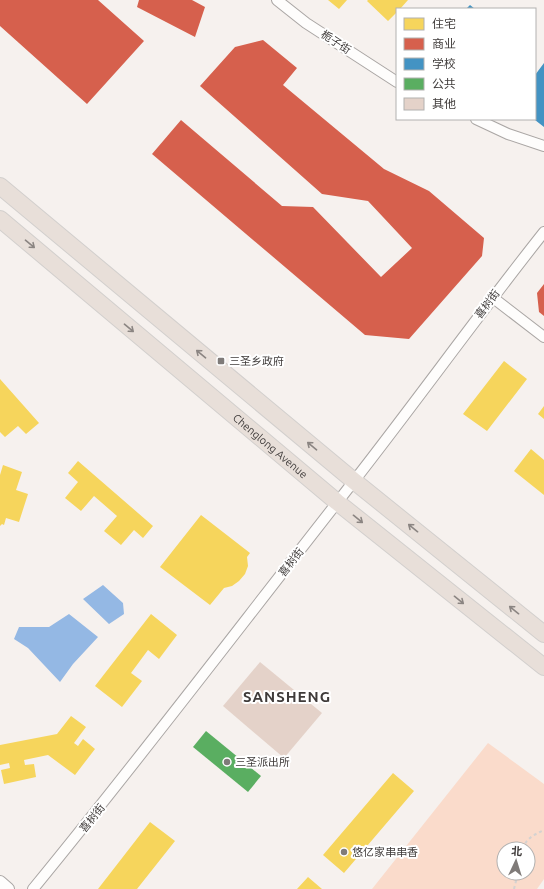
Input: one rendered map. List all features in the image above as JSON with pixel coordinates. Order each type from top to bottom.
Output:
[{"type":"highway","points":[[0,186],[354,481],[544,634]]},
{"type":"highway","name":"Chenglong Avenue","points":[[0,219],[337,502],[544,668]]},
{"type":"street","name":"栀子街","points":[[277,0],[306,23],[396,81]]},
{"type":"street","points":[[478,120],[508,134],[544,146]]},
{"type":"street","name":"喜树街","points":[[33,889],[101,806],[354,481],[492,297],[544,232]]},
{"type":"street","points":[[492,297],[544,337]]},
{"type":"street","points":[[0,882],[8,889]]},
{"type":"path","points":[[527,841],[531,836],[544,830]]},
{"type":"shaded area","points":[[488,743],[544,784],[544,879],[537,889],[372,889]]},
{"type":"water","points":[[103,585],[123,603],[124,614],[109,624],[83,599]]},
{"type":"water","points":[[69,614],[98,637],[73,664],[60,682],[28,648],[14,639],[19,627],[49,627]]},
{"type":"building: 住宅","points":[[328,0],[347,0],[339,9]]},
{"type":"building: 住宅","points":[[408,0],[401,8],[396,8],[396,13],[388,21],[367,1]]},
{"type":"building: 住宅","points":[[504,361],[527,379],[487,431],[463,414]]},
{"type":"building: 住宅","points":[[0,379],[39,423],[26,434],[18,426],[5,437],[0,432]]},
{"type":"building: 住宅","points":[[544,406],[544,419],[538,414]]},
{"type":"building: 住宅","points":[[531,449],[544,460],[544,495],[514,471]]},
{"type":"building: 住宅","points":[[78,461],[153,526],[143,538],[134,530],[121,545],[104,531],[117,516],[94,496],[81,511],[65,498],[78,482],[68,473]]},
{"type":"building: 住宅","points":[[3,465],[22,472],[16,490],[28,494],[19,522],[6,518],[4,525],[2,524],[0,526],[0,475]]},
{"type":"building: 住宅","points":[[201,515],[250,553],[247,557],[248,566],[245,574],[232,586],[224,588],[210,605],[160,567]]},
{"type":"building: 住宅","points":[[151,614],[177,635],[159,659],[148,650],[131,673],[142,681],[122,707],[95,686]]},
{"type":"building: 住宅","points":[[71,716],[86,727],[74,743],[78,746],[83,739],[95,749],[75,775],[48,755],[24,760],[25,765],[34,764],[36,777],[4,784],[1,770],[10,768],[9,763],[0,765],[0,745],[57,734]]},
{"type":"building: 住宅","points":[[393,773],[414,791],[344,873],[323,855]]},
{"type":"building: 住宅","points":[[150,822],[175,841],[137,889],[98,889]]},
{"type":"building: 住宅","points":[[308,877],[322,889],[297,889]]},
{"type":"building: 商业","points":[[0,0],[98,0],[144,41],[87,104],[0,26]]},
{"type":"building: 商业","points":[[139,0],[192,0],[205,7],[195,37],[137,7]]},
{"type":"building: 商业","points":[[263,40],[297,68],[283,85],[384,169],[429,191],[484,238],[482,256],[409,339],[365,335],[152,154],[181,120],[282,206],[313,207],[381,277],[412,248],[368,201],[322,194],[200,86],[235,47]]},
{"type":"building: 商业","points":[[544,284],[544,316],[539,312],[537,293]]},
{"type":"building: 学校","points":[[470,5],[474,8],[467,8]]},
{"type":"building: 学校","points":[[544,63],[544,127],[535,120],[536,74]]},
{"type":"building: 公共","name":"三圣派出所","points":[[206,731],[261,776],[248,792],[193,747]]},
{"type":"building: 其他","points":[[260,662],[322,713],[284,758],[223,706]]},
{"type":"place","name":"三圣乡政府","points":[[221,361]]},
{"type":"place","name":"三圣派出所","points":[[227,762]]},
{"type":"place","name":"悠亿家串串香","points":[[344,852]]},
{"type":"district","name":"SANSHENG","points":[[287,697]]}]
